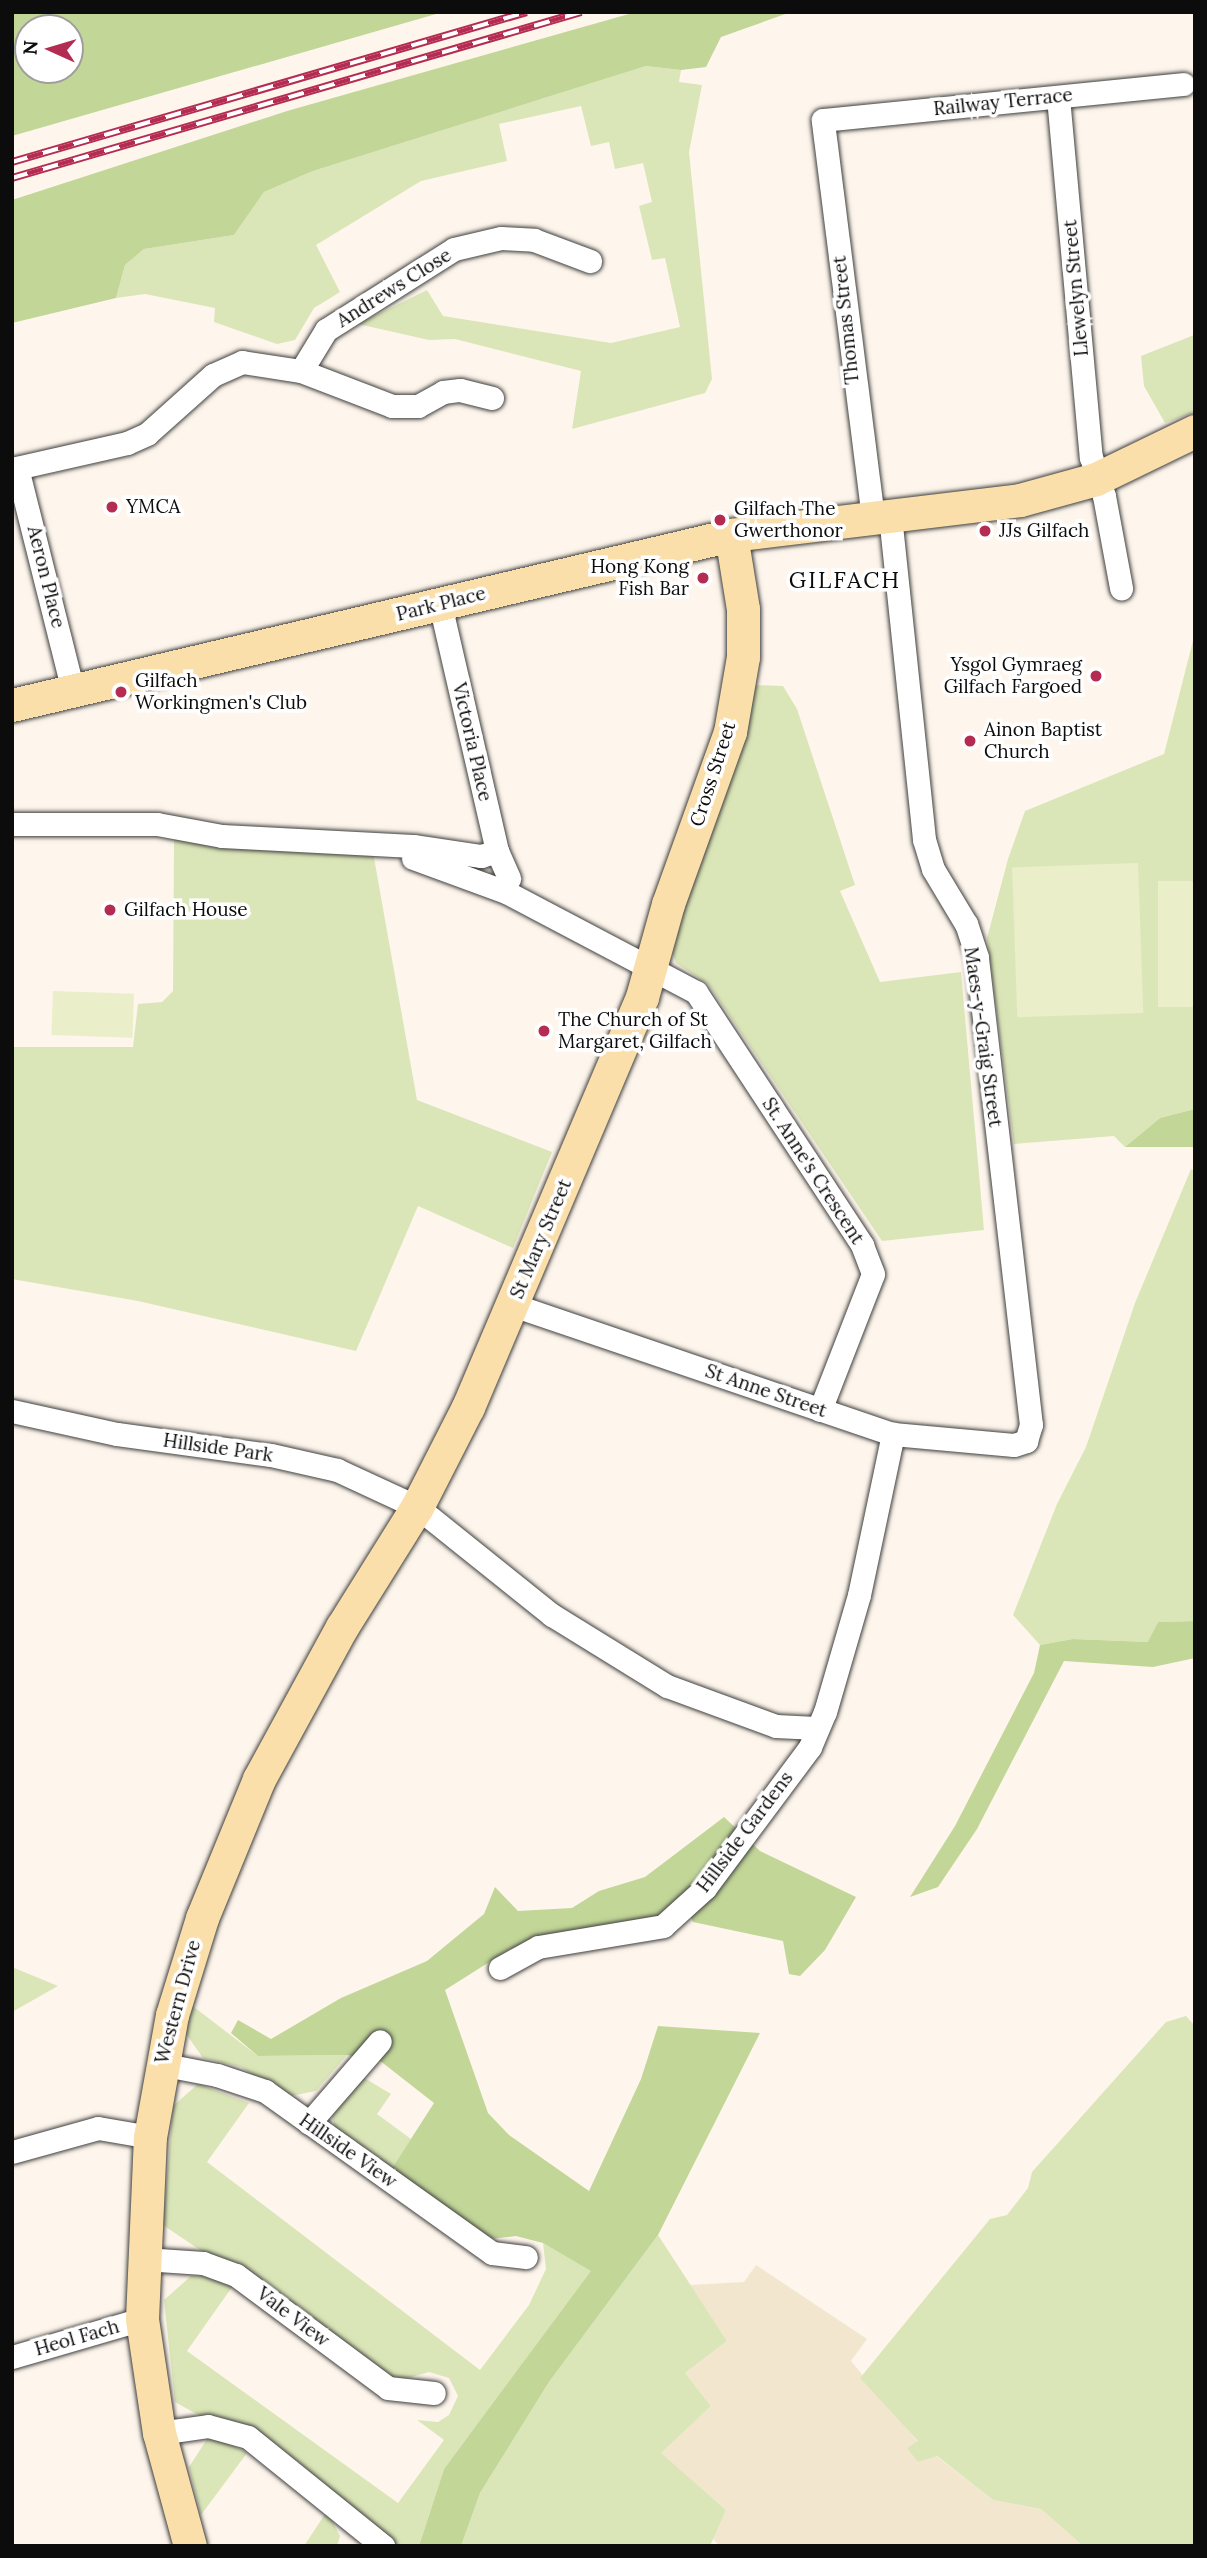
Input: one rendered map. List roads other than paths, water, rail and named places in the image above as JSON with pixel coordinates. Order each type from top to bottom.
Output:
[{"type":"street","name":"Railway Terrace","points":[[824,120],[1183,84]]},
{"type":"street","name":"Llewelyn Street","points":[[1058,97],[1096,479],[1104,496],[1121,588]]},
{"type":"street","name":"Thomas Street","points":[[824,120],[881,517]]},
{"type":"street","name":"Andrews Close","points":[[301,371],[326,330],[454,249],[500,238],[534,240],[590,261]]},
{"type":"street","points":[[15,469],[127,443],[147,434],[213,375],[242,362],[301,371],[392,406],[418,406],[443,392],[460,390],[492,398]]},
{"type":"street","name":"Park Place","points":[[12,705],[731,535],[1020,499],[1096,479],[1195,431]]},
{"type":"street","name":"Aeron Place","points":[[15,469],[73,691]]},
{"type":"street","name":"Maes-y-Graig Street","points":[[881,517],[924,839],[933,869],[965,924],[977,957],[1031,1425],[1026,1441]]},
{"type":"street","name":"Cross Street","points":[[650,965],[730,732],[743,657],[743,610],[731,535]]},
{"type":"street","name":"Victoria Place","points":[[440,604],[497,851],[509,878]]},
{"type":"street","points":[[12,824],[156,824],[222,836],[413,846],[481,856],[497,851]]},
{"type":"street","name":"St. Anne's Crescent","points":[[414,858],[506,892],[650,965],[696,992],[865,1250],[873,1274],[820,1410]]},
{"type":"street","name":"St Mary Street","points":[[417,1507],[513,1305],[642,997],[650,965]]},
{"type":"street","name":"St Anne Street","points":[[513,1305],[893,1434],[1014,1445],[1026,1441]]},
{"type":"street","name":"Hillside Park","points":[[12,1410],[117,1434],[271,1455],[337,1470],[417,1507],[552,1615],[667,1686],[776,1726],[816,1728]]},
{"type":"street","name":"Hillside Gardens","points":[[500,1968],[538,1947],[663,1926],[705,1888],[810,1747],[825,1712],[859,1595],[893,1434]]},
{"type":"street","name":"Western Drive","points":[[190,2546],[159,2434],[142,2319],[150,2137],[160,2064],[202,1918],[259,1779],[342,1627],[417,1507]]},
{"type":"street","points":[[309,2123],[380,2041]]},
{"type":"street","name":"Hillside View","points":[[160,2064],[217,2075],[265,2091],[492,2253],[526,2257]]},
{"type":"street","points":[[12,2152],[98,2128],[150,2137]]},
{"type":"street","name":"Vale View","points":[[144,2259],[203,2263],[236,2275],[387,2388],[434,2393]]},
{"type":"street","name":"Heol Fach","points":[[12,2357],[142,2319]]},
{"type":"street","points":[[159,2434],[208,2426],[248,2437],[383,2546]]},
{"type":"railway","points":[[12,162],[527,12]]},
{"type":"railway","points":[[12,178],[581,12]]},
{"type":"place","name":"YMCA","points":[[112,507]]},
{"type":"place","name":"Gilfach The Gwerthonor","points":[[720,520]]},
{"type":"place","name":"JJs Gilfach","points":[[985,531]]},
{"type":"place","name":"Hong Kong Fish Bar","points":[[703,578]]},
{"type":"place","name":"Ysgol Gymraeg Gilfach Fargoed","points":[[1096,676]]},
{"type":"place","name":"Gilfach Workingmen's Club","points":[[121,692]]},
{"type":"place","name":"Ainon Baptist Church","points":[[970,741]]},
{"type":"place","name":"Gilfach House","points":[[110,910]]},
{"type":"place","name":"The Church of St Margaret, Gilfach","points":[[544,1031]]},
{"type":"district","name":"GILFACH","points":[[845,580]]}]
